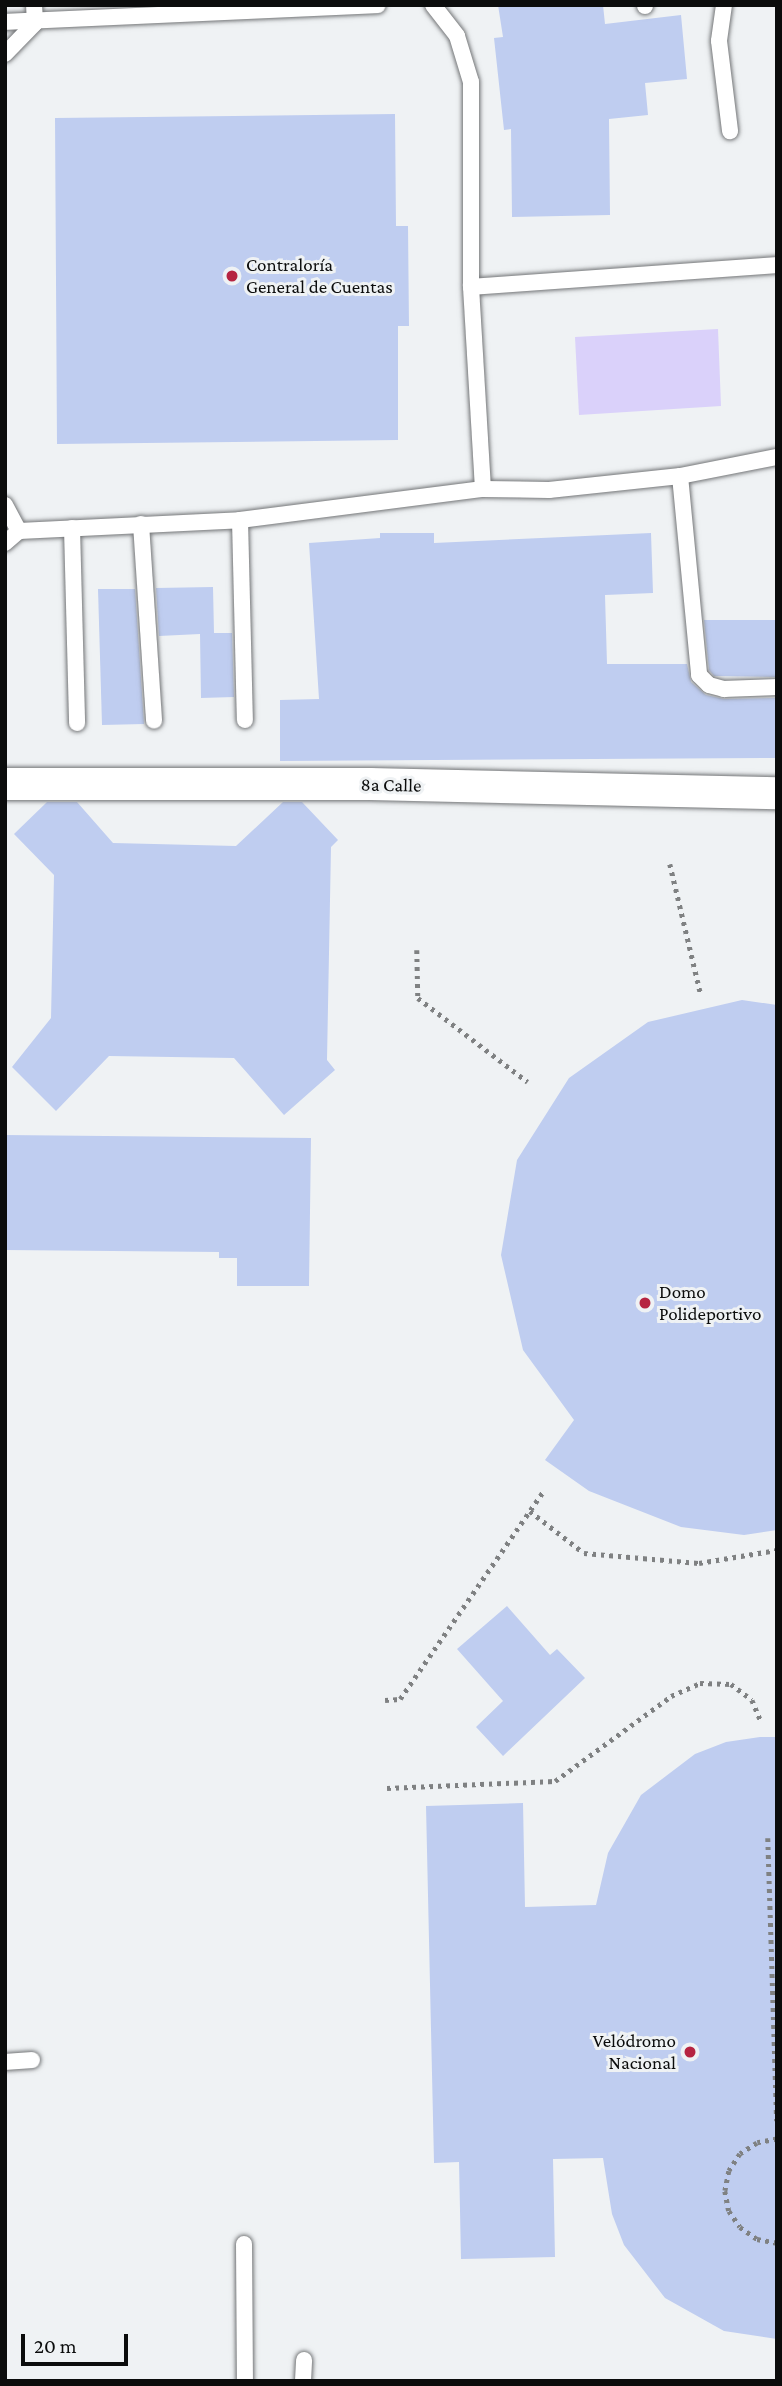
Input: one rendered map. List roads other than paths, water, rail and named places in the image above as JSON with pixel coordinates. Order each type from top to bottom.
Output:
[{"type":"street","name":"8a Calle","points":[[5,784],[370,784],[777,793]]},
{"type":"lane","points":[[5,54],[35,23],[34,5]]},
{"type":"lane","points":[[5,22],[35,23],[185,11],[378,5]]},
{"type":"lane","points":[[433,5],[457,36],[471,82],[471,287],[483,489]]},
{"type":"lane","points":[[724,5],[719,41],[730,131]]},
{"type":"lane","points":[[471,287],[777,265]]},
{"type":"lane","points":[[5,543],[19,531],[240,520],[483,489],[549,490],[680,476],[777,457]]},
{"type":"lane","points":[[680,476],[699,675],[709,685],[724,689],[777,687]]},
{"type":"lane","points":[[5,505],[19,531]]},
{"type":"lane","points":[[240,520],[245,720]]},
{"type":"lane","points":[[141,524],[154,721]]},
{"type":"lane","points":[[72,528],[77,723]]},
{"type":"lane","points":[[5,2062],[32,2060]]},
{"type":"lane","points":[[244,2244],[245,2381]]},
{"type":"lane","points":[[303,2381],[304,2360]]},
{"type":"place","name":"Contraloría General de Cuentas","points":[[232,276]]},
{"type":"place","name":"Domo Polideportivo","points":[[645,1303]]},
{"type":"place","name":"Velódromo Nacional","points":[[690,2052]]}]
